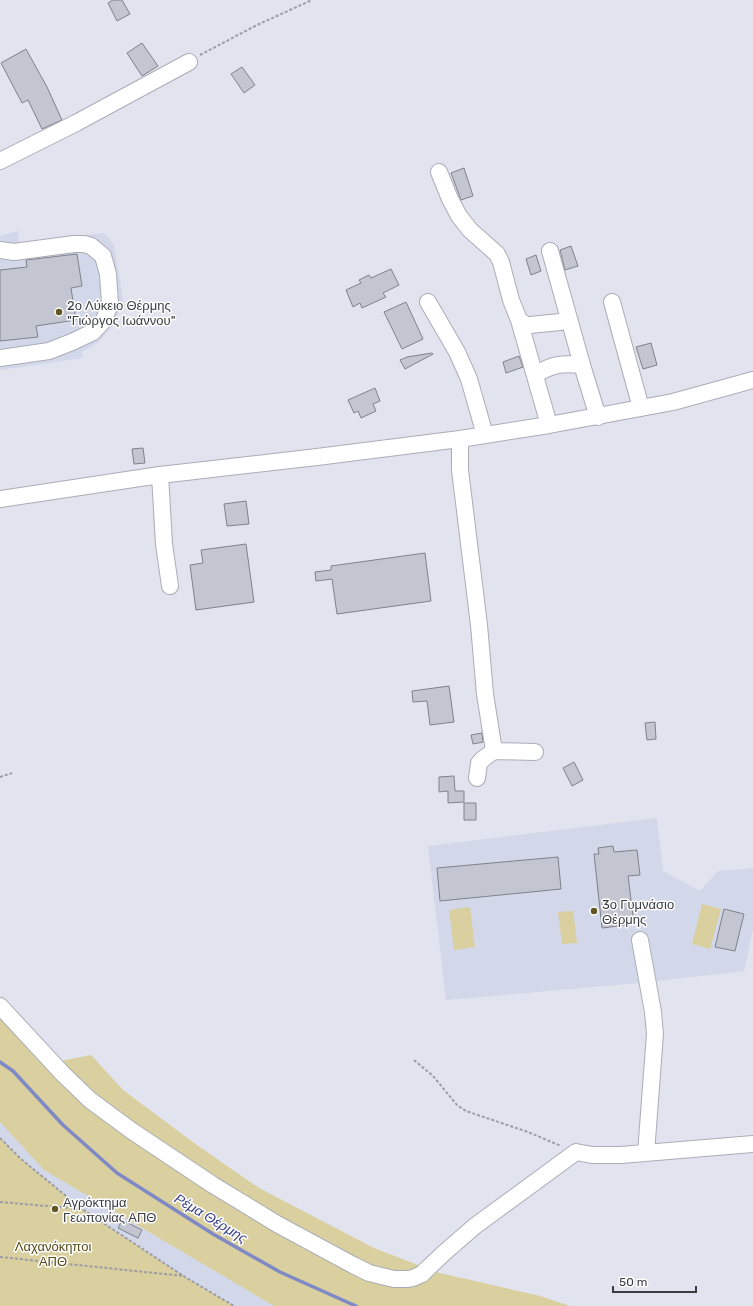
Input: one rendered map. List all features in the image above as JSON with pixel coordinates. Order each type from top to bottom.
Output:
[{"type":"street","points":[[0,161],[76,123],[189,62]]},
{"type":"street","points":[[439,172],[459,216],[470,230],[497,254],[501,262],[515,312],[520,320],[549,426]]},
{"type":"street","points":[[0,250],[14,252],[74,244],[91,246],[103,256],[108,274],[110,304],[104,320],[93,332],[49,351],[0,358]]},
{"type":"street","points":[[550,251],[598,417]]},
{"type":"street","points":[[428,302],[457,352],[469,379],[485,435]]},
{"type":"street","points":[[612,302],[641,408]]},
{"type":"street","points":[[520,320],[526,325],[570,321]]},
{"type":"street","points":[[535,375],[550,366],[561,364],[582,365]]},
{"type":"street","points":[[0,499],[160,475],[460,439],[549,426],[693,397],[753,380]]},
{"type":"street","points":[[460,439],[460,470],[485,694],[494,751]]},
{"type":"street","points":[[160,475],[164,544],[170,586]]},
{"type":"street","points":[[477,778],[479,763],[494,751],[535,752]]},
{"type":"street","points":[[640,940],[653,1012],[655,1034],[646,1153]]},
{"type":"street","points":[[0,1006],[63,1074],[90,1100],[132,1131],[213,1185],[277,1224],[353,1265],[383,1277],[408,1279],[422,1274],[461,1238],[576,1152],[592,1155],[621,1155],[753,1144]]},
{"type":"path","points":[[189,62],[257,25],[312,0]]},
{"type":"path","points":[[0,777],[12,773]]},
{"type":"path","points":[[414,1060],[433,1076],[457,1105],[466,1111],[528,1132],[576,1152]]},
{"type":"path","points":[[0,1138],[21,1159],[82,1209],[234,1306]]},
{"type":"path","points":[[0,1202],[82,1209]]},
{"type":"path","points":[[0,1257],[185,1276]]},
{"type":"shaded area","name":"2ο Λύκειο Θέρμης \"Γιώργος Ιωάννου\"","points":[[18,231],[20,244],[104,233],[114,245],[123,300],[114,324],[99,342],[82,352],[83,358],[0,370],[0,236]]},
{"type":"shaded area","name":"3ο Γυμνάσιο Θέρμης","points":[[657,818],[663,871],[700,891],[718,871],[753,868],[753,930],[744,971],[640,983],[446,1000],[428,846]]},
{"type":"shaded area","name":"Λαχανόκηποι ΑΠΘ","points":[[0,1121],[44,1170],[274,1306],[0,1306]]},
{"type":"green space","points":[[702,904],[721,909],[710,949],[692,944]]},
{"type":"green space","points":[[470,907],[475,947],[454,950],[449,910]]},
{"type":"green space","points":[[573,911],[577,943],[562,944],[558,912]]},
{"type":"green space","points":[[0,1010],[86,1105],[362,1276],[431,1271],[540,1296],[570,1306],[274,1306],[44,1170],[0,1122]]},
{"type":"green space","points":[[91,1055],[123,1090],[194,1143],[259,1188],[374,1248],[423,1267],[417,1272],[388,1275],[280,1223],[115,1118],[56,1062]]},
{"type":"green space","name":"Λαχανόκηποι ΑΠΘ","points":[[0,1138],[21,1159],[82,1209],[185,1277],[234,1306],[0,1306]]},
{"type":"building","points":[[113,0],[122,0],[130,14],[117,21],[108,3]]},
{"type":"building","points":[[142,43],[158,66],[142,76],[127,53]]},
{"type":"building","points":[[26,49],[47,87],[62,120],[42,129],[28,100],[22,103],[1,63]]},
{"type":"building","points":[[242,67],[255,85],[244,93],[231,74]]},
{"type":"building","points":[[464,168],[473,196],[461,200],[451,173]]},
{"type":"building","points":[[571,246],[578,266],[565,270],[560,250]]},
{"type":"building","points":[[77,254],[82,286],[71,288],[76,320],[36,326],[38,337],[0,341],[0,270],[27,267],[26,260]]},
{"type":"building","points":[[536,255],[541,271],[531,275],[526,259]]},
{"type":"building","points":[[391,269],[399,285],[383,293],[386,297],[362,308],[360,303],[353,307],[346,290],[361,283],[359,280],[369,275],[371,278]]},
{"type":"building","points":[[406,302],[423,339],[402,349],[384,312]]},
{"type":"building","points":[[651,343],[657,365],[643,369],[636,347]]},
{"type":"building","points":[[433,354],[405,369],[400,360],[407,357]]},
{"type":"building","points":[[519,356],[523,367],[506,373],[503,362]]},
{"type":"building","points":[[375,388],[380,401],[373,404],[376,411],[361,418],[358,411],[354,413],[348,400]]},
{"type":"building","points":[[143,448],[145,463],[134,464],[132,449]]},
{"type":"building","points":[[246,501],[249,524],[227,526],[224,504]]},
{"type":"building","points":[[246,544],[254,602],[196,610],[190,565],[203,563],[201,550]]},
{"type":"building","points":[[425,553],[431,601],[337,614],[332,579],[316,581],[315,572],[331,570],[331,566]]},
{"type":"building","points":[[449,686],[454,722],[430,725],[427,701],[413,702],[412,691]]},
{"type":"building","points":[[655,722],[656,739],[647,740],[645,723]]},
{"type":"building","points":[[482,733],[483,742],[473,744],[471,735]]},
{"type":"building","points":[[574,762],[583,780],[572,786],[563,768]]},
{"type":"building","points":[[454,776],[455,791],[464,791],[464,802],[448,803],[448,791],[439,792],[439,777]]},
{"type":"building","points":[[464,803],[476,803],[476,820],[464,820]]},
{"type":"building","points":[[613,846],[614,852],[637,850],[640,875],[628,876],[634,924],[602,928],[594,854],[599,854],[598,848]]},
{"type":"building","points":[[558,857],[561,889],[440,901],[437,868]]},
{"type":"building","points":[[724,909],[744,914],[735,951],[715,947]]},
{"type":"building","points":[[122,1220],[142,1230],[138,1238],[118,1228]]},
{"type":"waterway","name":"Ρέμα Θέρμης","points":[[0,1062],[13,1071],[63,1125],[117,1173],[213,1234],[280,1272],[356,1306]]},
{"type":"place","name":"2ο Λύκειο Θέρμης \"Γιώργος Ιωάννου\"","points":[[59,312]]},
{"type":"place","name":"3ο Γυμνάσιο Θέρμης","points":[[594,911]]},
{"type":"place","name":"Αγρόκτημα Γεωπονίας ΑΠΘ","points":[[55,1209]]}]
